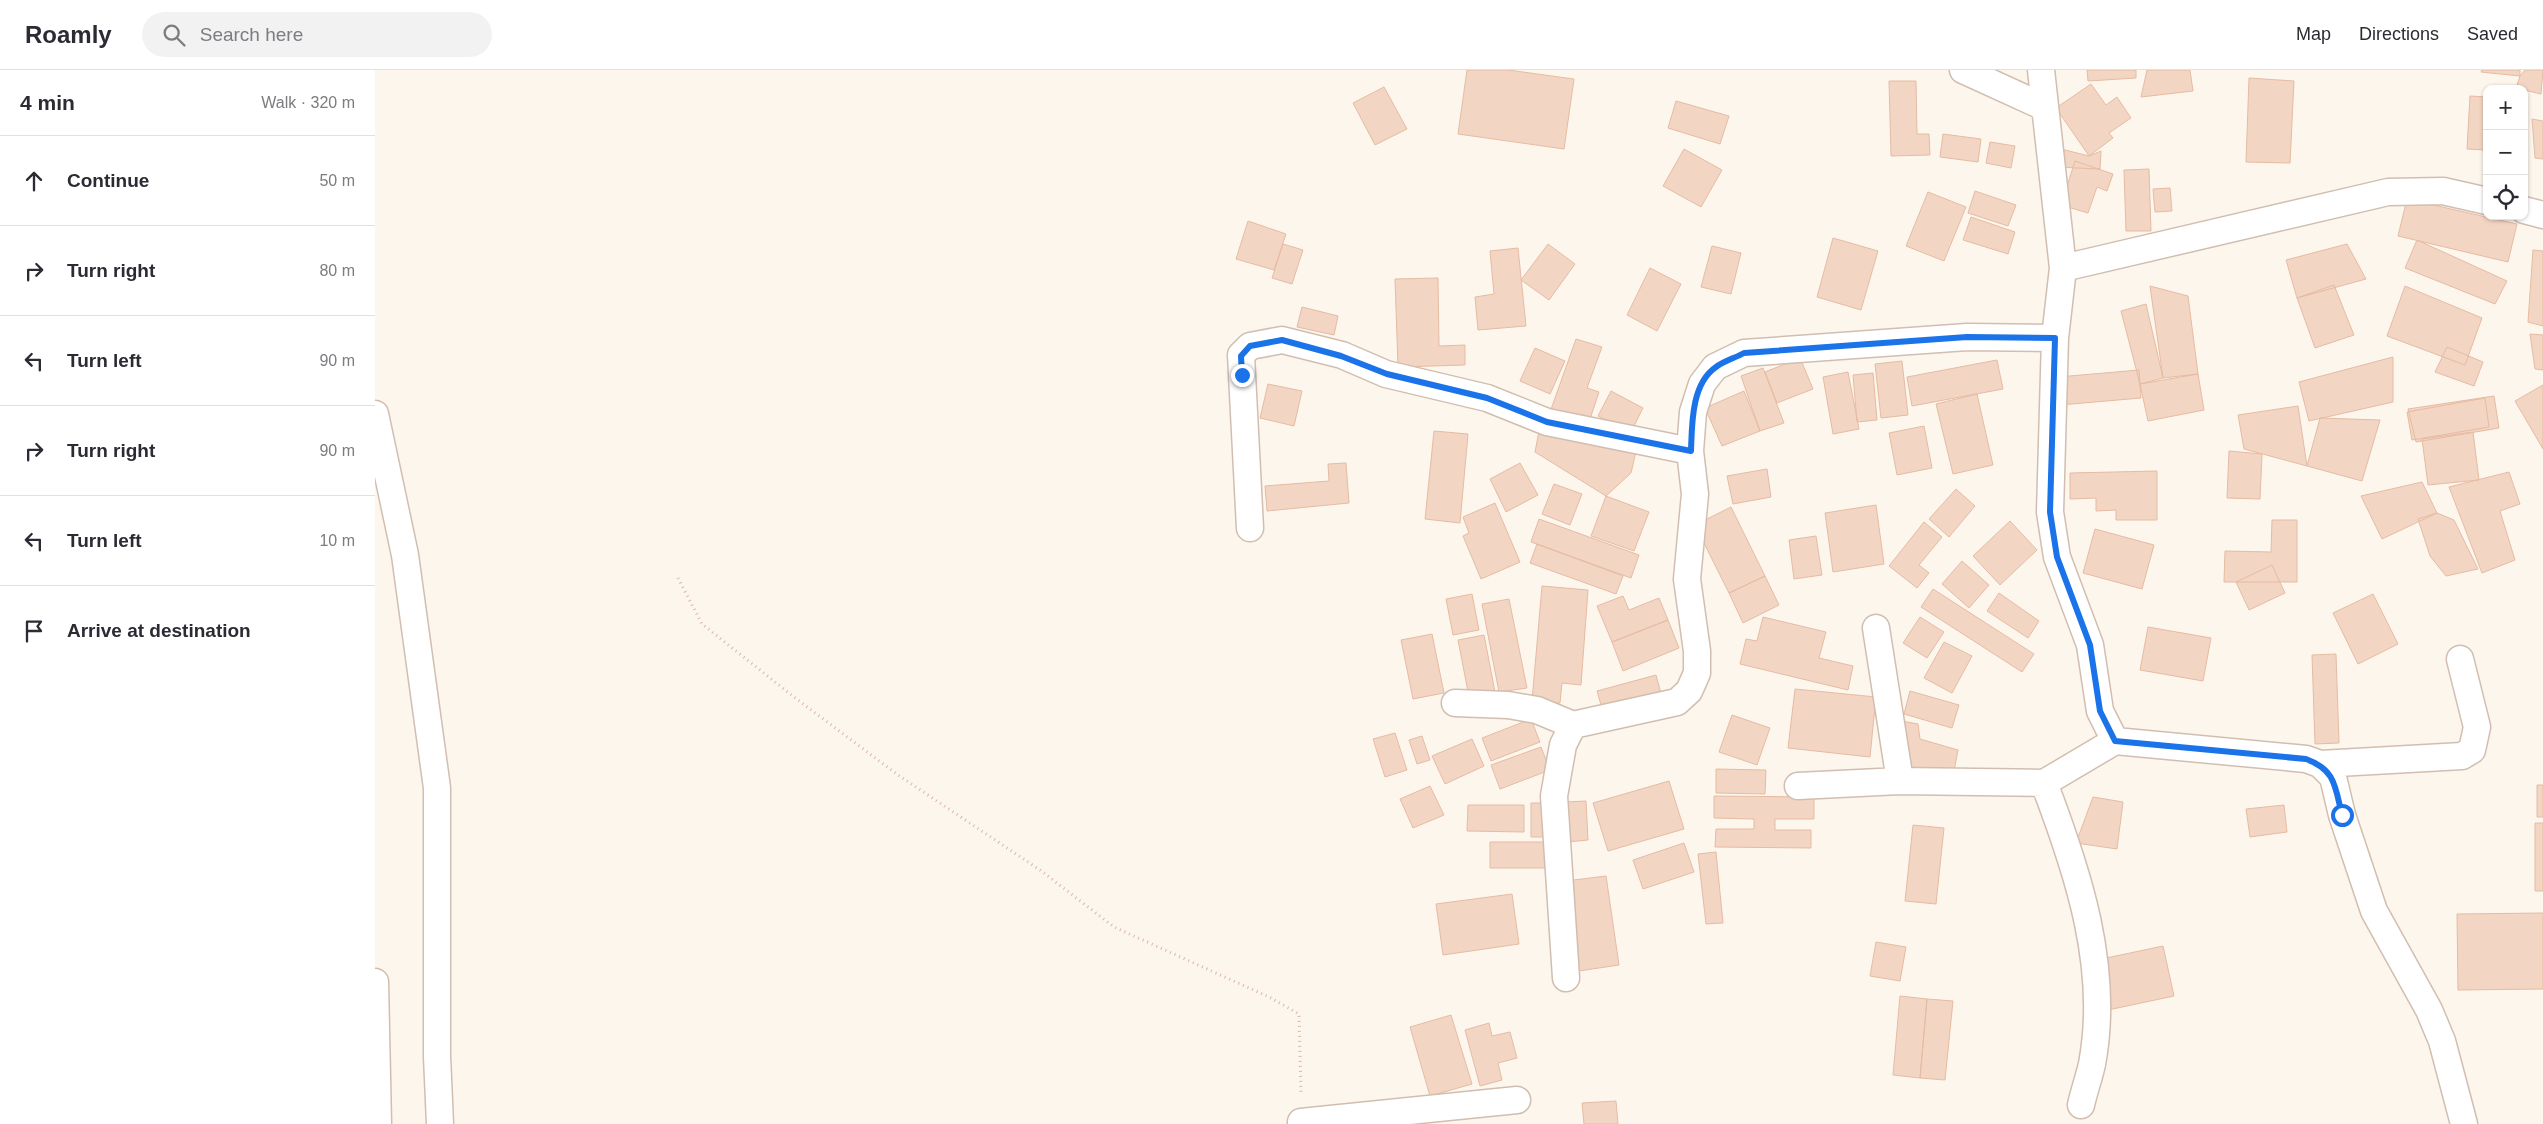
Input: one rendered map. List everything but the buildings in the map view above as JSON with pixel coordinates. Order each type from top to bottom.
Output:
[{"type":"street","points":[[1963,70],[2044,107]]},
{"type":"street","points":[[2041,70],[2063,268],[2055,338],[2050,512],[2057,557],[2090,645],[2100,711],[2115,741]]},
{"type":"street","points":[[2063,268],[2388,192],[2443,190],[2483,200]]},
{"type":"street","points":[[2528,211],[2543,214]]},
{"type":"street","points":[[1455,703],[1537,710],[1573,724],[1677,702],[1689,691],[1697,673],[1697,650],[1687,579],[1695,494],[1691,451],[1693,412],[1702,384],[1715,368],[1744,353],[1967,337],[2055,338]]},
{"type":"street","points":[[1250,528],[1241,356],[1250,346],[1267,341],[1282,340],[1341,356],[1387,374],[1487,398],[1547,422],[1691,451]]},
{"type":"street","points":[[375,414],[405,555],[437,788],[437,1056],[440,1124]]},
{"type":"street","points":[[1876,628],[1900,781]]},
{"type":"street","points":[[1798,786],[1900,781],[2044,783],[2115,741],[2306,759],[2320,764],[2462,756],[2472,750],[2477,727],[2460,659]]},
{"type":"street","points":[[1566,978],[1553,796],[1563,745],[1573,724]]},
{"type":"street","points":[[2320,764],[2333,777],[2342,815],[2374,911],[2429,1010],[2442,1041],[2464,1124]]},
{"type":"street","points":[[2044,783],[2071,855],[2094,954],[2096,1025],[2092,1064],[2081,1104]]},
{"type":"street","points":[[375,982],[378,1124]]},
{"type":"street","points":[[1301,1123],[1517,1100]]},
{"type":"path","points":[[678,578],[702,624],[794,697],[898,775],[1040,870],[1114,927],[1269,997],[1299,1014],[1301,1123]]},
{"type":"route","points":[[1242,375],[1241,356],[1250,346],[1267,341],[1282,340],[1341,356],[1387,374],[1487,398],[1547,422],[1623,439],[1691,451],[1693,412],[1702,384],[1715,368],[1744,353],[1967,337],[2055,338],[2050,512],[2057,557],[2090,645],[2100,711],[2115,741],[2306,759],[2320,764],[2333,777],[2342,815]]}]
